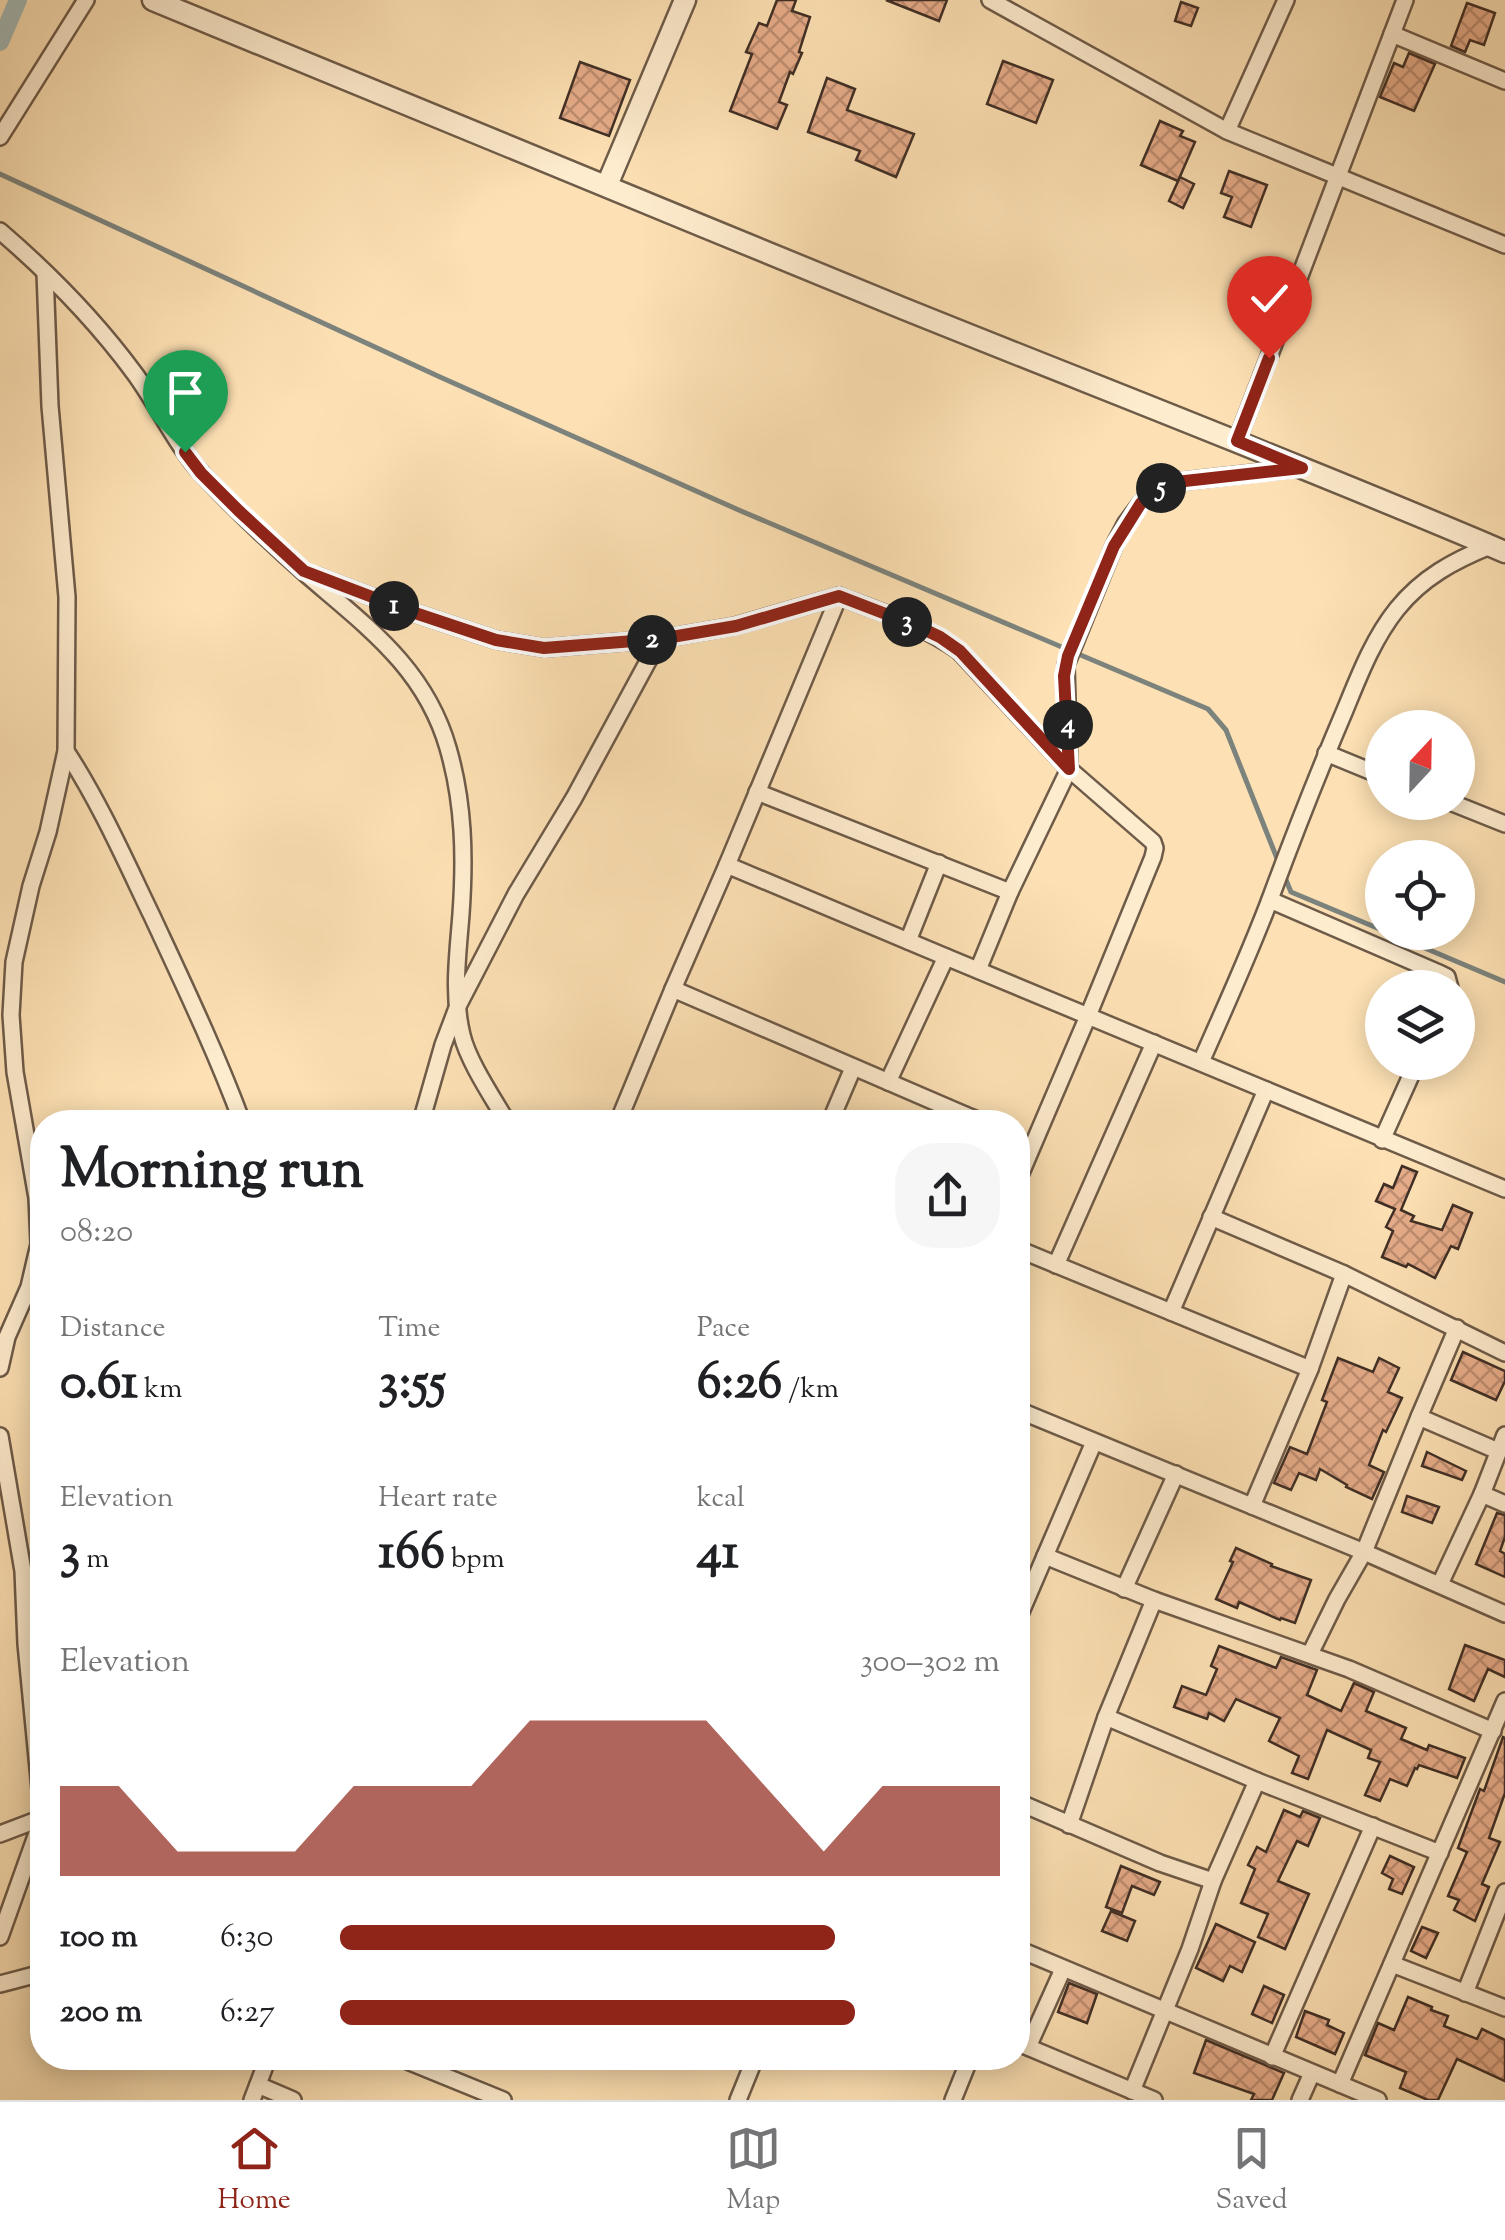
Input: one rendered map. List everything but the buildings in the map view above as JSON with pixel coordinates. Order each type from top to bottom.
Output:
[{"type":"street","points":[[0,137],[86,0]]},
{"type":"street","points":[[153,0],[1497,549]]},
{"type":"street","points":[[608,185],[685,0]]},
{"type":"street","points":[[990,0],[1227,131],[1505,245]]},
{"type":"street","points":[[1227,131],[1286,0]]},
{"type":"street","points":[[1237,441],[1405,0]]},
{"type":"street","points":[[1392,34],[1505,81]]},
{"type":"street","points":[[0,231],[98,326],[201,473],[390,647],[411,673],[442,726],[463,820],[457,1008],[463,1039],[500,1110]]},
{"type":"street","points":[[30,1154],[14,1053],[7,959],[52,819],[66,751],[67,597],[50,406],[45,273]]},
{"type":"street","points":[[978,970],[1010,892],[1069,769],[1064,676],[1068,656],[1114,546],[1141,503],[1156,490],[1176,482],[1302,468]]},
{"type":"street","points":[[1201,1062],[1270,900],[1326,753],[1381,632],[1398,608],[1438,571],[1455,560],[1497,549]]},
{"type":"street","points":[[304,571],[496,640],[544,648],[660,639],[736,626],[839,596],[917,626],[960,651],[1069,769],[1148,836],[1155,848],[1088,1016],[1030,1130]]},
{"type":"street","points":[[623,1110],[839,596]]},
{"type":"street","points":[[424,1110],[457,1008],[516,894],[574,798],[660,639]]},
{"type":"street","points":[[66,751],[88,784],[119,848],[216,1052],[238,1110]]},
{"type":"street","points":[[1326,753],[1365,769]]},
{"type":"street","points":[[757,792],[1010,892]]},
{"type":"street","points":[[1475,812],[1505,824]]},
{"type":"street","points":[[908,940],[939,863]]},
{"type":"street","points":[[727,866],[1505,1190]]},
{"type":"street","points":[[1270,900],[1432,970]]},
{"type":"street","points":[[888,1082],[946,957]]},
{"type":"street","points":[[673,989],[946,1110]]},
{"type":"street","points":[[1056,1265],[1154,1043]]},
{"type":"street","points":[[835,1110],[853,1068]]},
{"type":"street","points":[[1382,1140],[1409,1080]]},
{"type":"street","points":[[1171,1312],[1266,1090]]},
{"type":"street","points":[[1211,1217],[1344,1274],[1505,1353]]},
{"type":"street","points":[[1030,1254],[1310,1369]]},
{"type":"street","points":[[1252,1506],[1310,1369],[1344,1274]]},
{"type":"street","points":[[0,1368],[7,1337],[30,1279]]},
{"type":"street","points":[[1310,1654],[1364,1552],[1457,1328]]},
{"type":"street","points":[[1419,1417],[1502,1443],[1440,1584]]},
{"type":"street","points":[[1030,1420],[1176,1474],[1505,1614]]},
{"type":"street","points":[[0,1436],[23,1571],[30,1686]]},
{"type":"street","points":[[1030,1583],[1094,1442]]},
{"type":"street","points":[[1124,1589],[1176,1474]]},
{"type":"street","points":[[1482,1494],[1505,1504]]},
{"type":"street","points":[[1044,1556],[1124,1589],[1350,1669],[1493,1731]]},
{"type":"street","points":[[1069,1824],[1106,1717],[1154,1600]]},
{"type":"street","points":[[1340,2084],[1505,1701]]},
{"type":"street","points":[[1106,1717],[1440,1852]]},
{"type":"street","points":[[1121,2092],[1190,1950],[1214,1881],[1257,1781]]},
{"type":"street","points":[[1030,1807],[1214,1881]]},
{"type":"street","points":[[0,1834],[30,1823]]},
{"type":"street","points":[[1272,2057],[1373,1826]]},
{"type":"street","points":[[0,1937],[30,1853]]},
{"type":"street","points":[[1465,1993],[1505,1892]]},
{"type":"street","points":[[1030,1954],[1378,2100]]},
{"type":"street","points":[[1392,1964],[1505,2008]]},
{"type":"street","points":[[1030,2032],[1063,1968]]},
{"type":"street","points":[[0,1984],[30,1976]]},
{"type":"street","points":[[1030,2048],[1121,2092],[1154,2100]]},
{"type":"street","points":[[429,2070],[503,2100]]},
{"type":"street","points":[[738,2100],[750,2070]]},
{"type":"street","points":[[953,2100],[965,2070]]},
{"type":"street","points":[[1300,2100],[1312,2073]]},
{"type":"street","points":[[255,2093],[293,2100]]},
{"type":"waterway","points":[[0,42],[18,0]]},
{"type":"waterway","points":[[0,174],[741,511],[1208,709],[1226,730],[1278,861]]},
{"type":"waterway","points":[[1284,875],[1291,892],[1365,923]]},
{"type":"waterway","points":[[1429,950],[1505,982]]},
{"type":"route","points":[[185,452],[201,473],[304,571],[496,640],[544,648],[660,639],[736,626],[839,596],[917,626],[960,651],[1069,769],[1064,676],[1068,656],[1114,546],[1141,503],[1156,490],[1176,482],[1302,468],[1237,441],[1269,358]]}]
